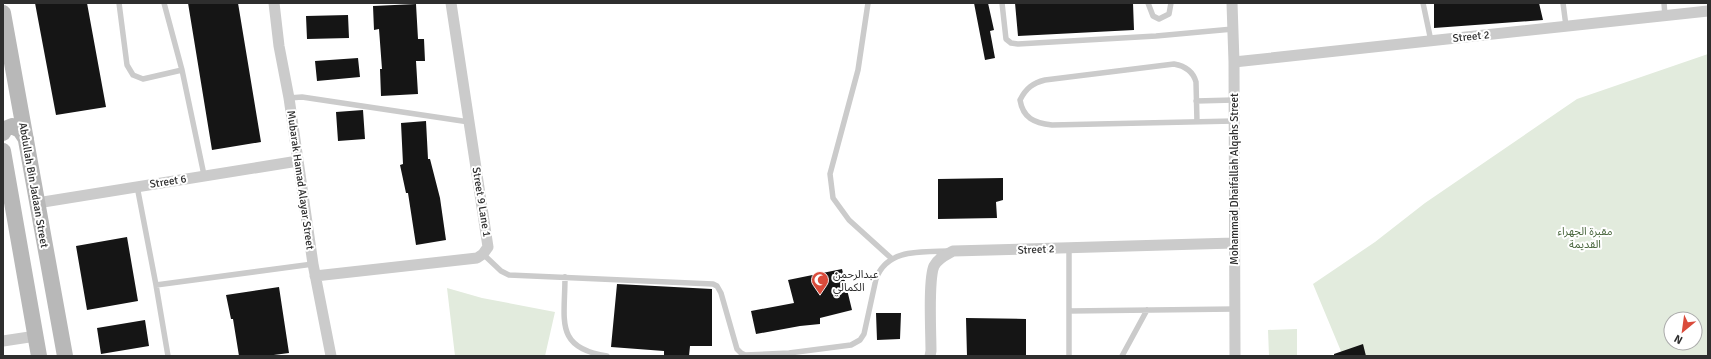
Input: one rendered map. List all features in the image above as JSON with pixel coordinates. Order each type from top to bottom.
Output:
[{"type":"street","name":"Mubarak Hamad Alayar Street","points":[[274,3],[313,264],[331,356]]},
{"type":"street","name":"Street 9 Lane 1","points":[[315,276],[477,258],[483,254],[488,247],[451,3]]},
{"type":"street","name":"Mohammad Dhaifallah Alqahs Street","points":[[1232,3],[1234,62],[1235,356]]},
{"type":"street","name":"Street 2","points":[[1234,62],[1708,11]]},
{"type":"street","name":"Abdullah Bin Jadaan Street","points":[[3,13],[65,356]]},
{"type":"street","points":[[3,133],[5,129],[12,126],[20,130],[26,139]]},
{"type":"street","points":[[3,151],[39,356]]},
{"type":"street","name":"Street 6","points":[[37,203],[298,161]]},
{"type":"street","name":"Street 2","points":[[954,251],[1234,243]]},
{"type":"street","points":[[930,356],[932,280],[934,267],[941,258],[954,251]]},
{"type":"street","points":[[3,341],[36,336]]},
{"type":"lane","points":[[118,3],[127,65],[133,75],[143,79],[182,70]]},
{"type":"lane","points":[[164,3],[182,70],[204,175]]},
{"type":"lane","points":[[868,3],[858,70],[830,174],[833,198],[848,220],[891,258]]},
{"type":"lane","points":[[1002,3],[1006,39],[1008,42],[1018,44],[1156,36],[1233,29]]},
{"type":"lane","points":[[1148,3],[1153,16],[1159,19],[1169,14],[1171,3]]},
{"type":"lane","points":[[1423,3],[1431,41]]},
{"type":"lane","points":[[1563,3],[1566,26]]},
{"type":"lane","points":[[1664,3],[1665,16]]},
{"type":"lane","points":[[1197,122],[1194,76],[1185,67],[1174,64],[1036,82],[1029,87],[1020,100],[1024,113],[1032,120],[1043,124],[1197,122],[1234,121]]},
{"type":"lane","points":[[289,98],[302,97],[469,122]]},
{"type":"lane","points":[[1196,101],[1234,100]]},
{"type":"lane","points":[[137,186],[168,356]]},
{"type":"lane","points":[[1069,356],[1070,248]]},
{"type":"lane","points":[[483,254],[501,271],[509,275],[713,284],[717,286],[721,293],[737,349],[745,356],[789,355],[851,345],[860,340],[864,334],[876,279],[884,264],[891,258],[903,254],[954,251]]},
{"type":"lane","points":[[156,285],[313,264]]},
{"type":"lane","points":[[565,277],[565,328],[569,338],[585,350],[607,356]]},
{"type":"lane","points":[[1069,311],[1235,309]]},
{"type":"lane","points":[[1122,356],[1147,310]]},
{"type":"green space","name":"مقبرة الجهراء القديمة","points":[[1708,54],[1708,356],[1343,356],[1313,284],[1375,242],[1425,203],[1577,99]]},
{"type":"green space","points":[[447,288],[482,298],[555,312],[545,356],[455,356]]},
{"type":"green space","points":[[1297,329],[1297,356],[1269,356],[1268,330]]},
{"type":"building","points":[[35,3],[87,3],[106,107],[56,115]]},
{"type":"building","points":[[188,3],[238,3],[261,142],[212,150]]},
{"type":"building","points":[[974,3],[988,3],[994,30],[990,31],[995,58],[985,60]]},
{"type":"building","points":[[1015,3],[1133,3],[1134,30],[1018,36]]},
{"type":"building","points":[[1434,3],[1539,3],[1543,20],[1434,28]]},
{"type":"building","points":[[416,4],[418,39],[424,39],[425,61],[416,61],[418,94],[381,96],[380,69],[382,69],[379,29],[374,30],[373,6]]},
{"type":"building","points":[[348,15],[349,38],[307,39],[306,16]]},
{"type":"building","points":[[358,58],[360,77],[317,81],[315,61]]},
{"type":"building","points":[[363,110],[365,139],[338,141],[336,112]]},
{"type":"building","points":[[426,121],[428,159],[430,159],[440,198],[446,240],[416,245],[408,193],[406,193],[400,165],[403,164],[401,123]]},
{"type":"building","points":[[1003,178],[1003,200],[996,202],[997,218],[938,219],[938,179]]},
{"type":"building","points":[[127,237],[138,301],[87,310],[76,246]]},
{"type":"building","name":"عبدالرحمن الكمالي","points":[[842,269],[852,310],[820,318],[820,324],[756,334],[751,311],[794,303],[788,280]]},
{"type":"building","points":[[617,284],[712,289],[712,346],[690,346],[689,356],[664,356],[664,351],[611,347]]},
{"type":"building","points":[[279,287],[289,353],[266,356],[239,356],[233,319],[231,319],[226,295]]},
{"type":"building","points":[[876,313],[901,313],[900,339],[877,340]]},
{"type":"building","points":[[966,318],[1026,319],[1026,356],[967,356]]},
{"type":"building","points":[[145,320],[149,346],[101,354],[97,328]]},
{"type":"building","points":[[1363,344],[1366,356],[1334,356],[1334,354]]},
{"type":"place","name":"عبدالرحمن الكمالي","points":[[820,295]]}]
